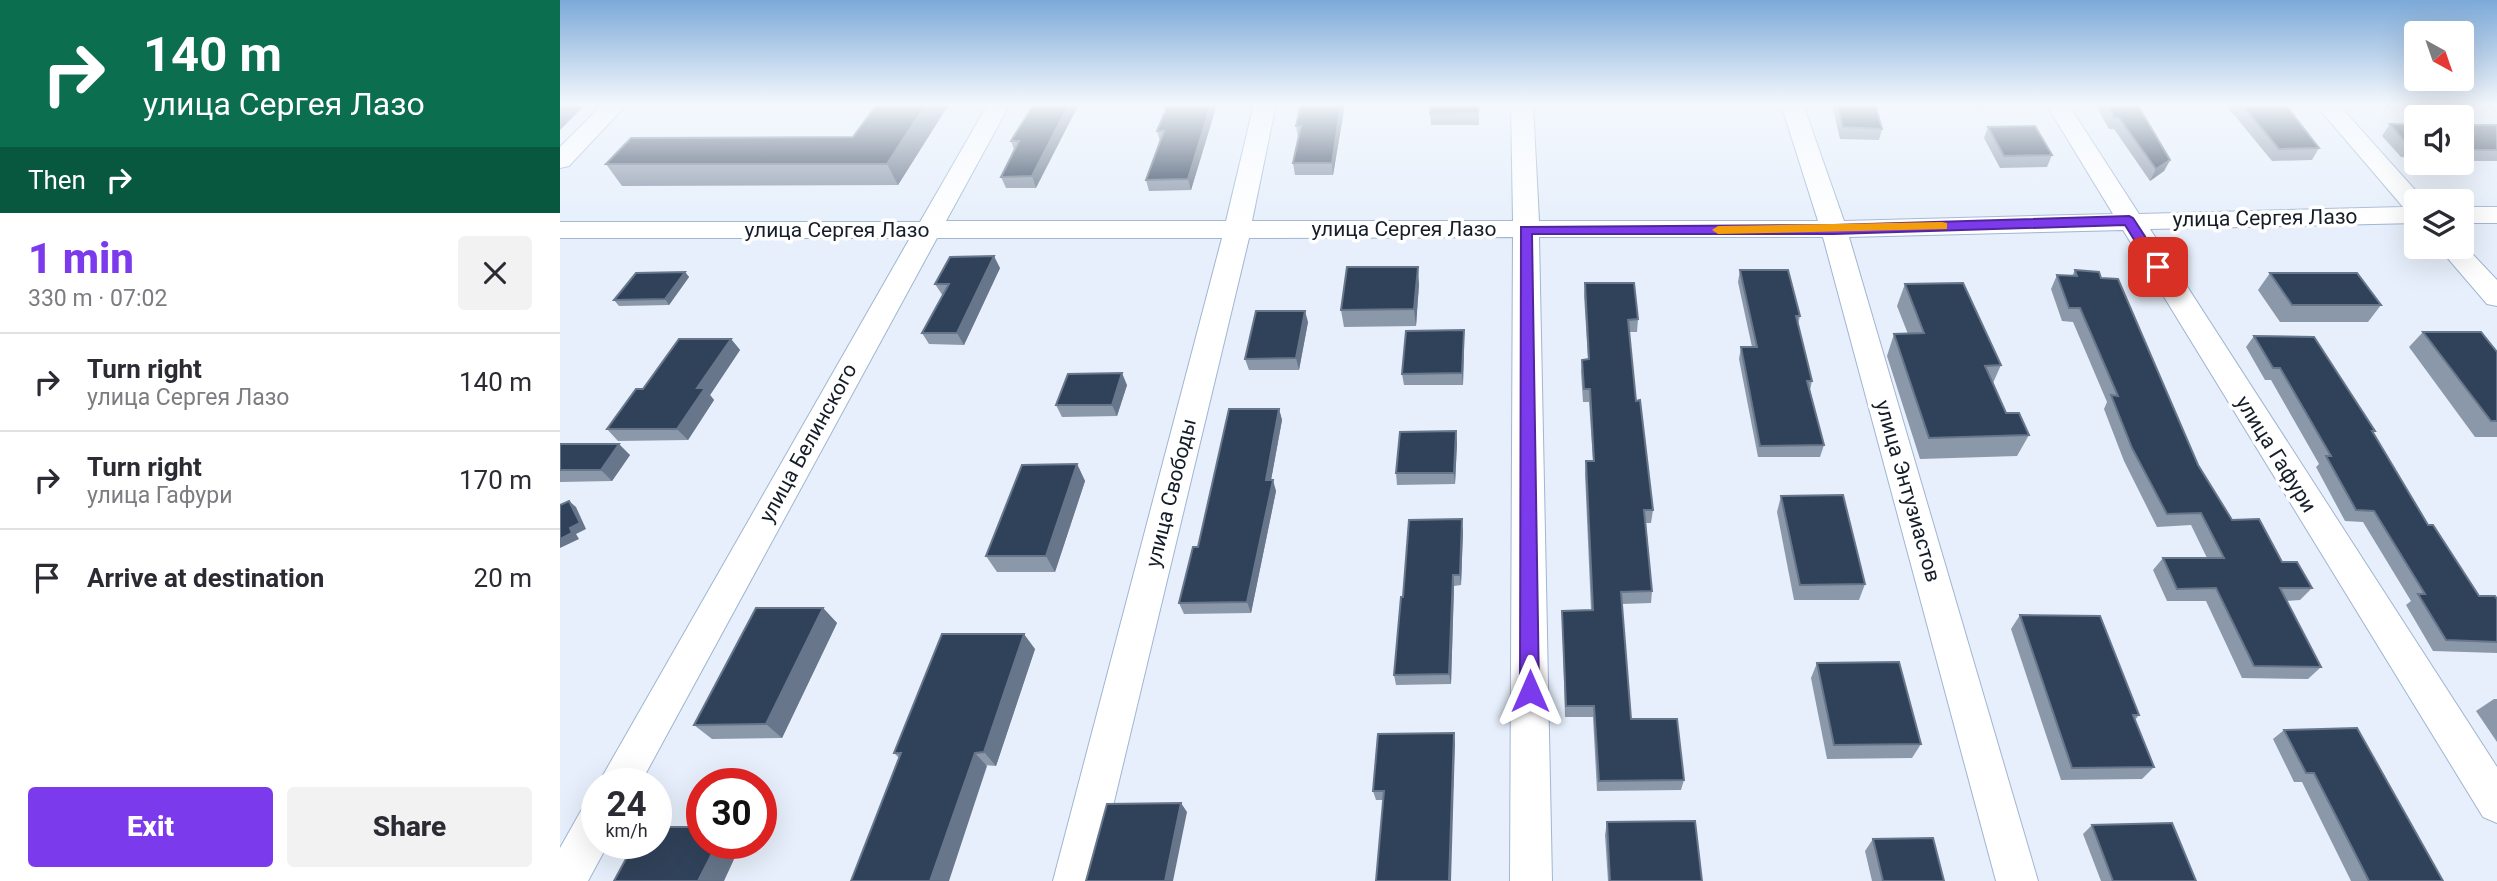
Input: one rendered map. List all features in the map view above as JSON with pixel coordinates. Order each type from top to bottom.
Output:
[{"type":"street","points":[[560,161],[576,145]]},
{"type":"street","name":"улица Белинского","points":[[627,768],[975,145]]},
{"type":"street","name":"улица Свободы","points":[[1074,881],[1238,228],[1256,145]]},
{"type":"street","points":[[1523,145],[1531,881]]},
{"type":"street","name":"улица Энтузиастов","points":[[1806,145],[1834,229],[2017,881]]},
{"type":"street","name":"улица Гафури","points":[[2083,145],[2497,803]]},
{"type":"street","points":[[2362,145],[2404,193]]},
{"type":"street","name":"улица Сергея Лазо","points":[[560,229],[1834,229],[2404,215]]},
{"type":"street","points":[[2474,215],[2497,215]]},
{"type":"street","points":[[2462,259],[2497,297]]},
{"type":"street","points":[[565,881],[581,852]]},
{"type":"building","points":[[624,145],[899,145],[887,164],[606,164]]},
{"type":"building","points":[[1017,145],[1048,145],[1032,176],[1001,177]]},
{"type":"building","points":[[1159,145],[1198,145],[1188,179],[1146,180]]},
{"type":"building","points":[[1297,145],[1335,145],[1332,163],[1293,163]]},
{"type":"building","points":[[1998,145],[2046,145],[2052,155],[2004,156]]},
{"type":"building","points":[[2139,145],[2161,145],[2170,160],[2156,169]]},
{"type":"building","points":[[2276,145],[2317,145],[2319,148],[2279,149]]},
{"type":"building","points":[[2474,145],[2497,145],[2497,150],[2474,150]]},
{"type":"building","points":[[994,256],[957,333],[922,333],[949,284],[935,284],[950,257]]},
{"type":"building","points":[[1347,267],[1418,267],[1414,309],[1341,310]]},
{"type":"building","points":[[1740,270],[1788,270],[1812,381],[1807,381],[1824,445],[1760,446],[1741,347],[1757,347]]},
{"type":"building","points":[[2075,270],[2099,272],[2101,278],[2118,279],[2198,465],[2232,520],[2259,519],[2282,562],[2297,562],[2312,588],[2280,588],[2321,667],[2254,666],[2216,588],[2177,589],[2163,558],[2224,558],[2201,513],[2167,514],[2132,448],[2111,395],[2118,396],[2080,308],[2069,308],[2057,275],[2077,276]]},
{"type":"building","points":[[685,272],[665,299],[614,300],[636,273]]},
{"type":"building","points":[[2270,273],[2357,273],[2381,305],[2292,305]]},
{"type":"building","points":[[1585,283],[1634,283],[1638,319],[1628,320],[1636,401],[1640,400],[1653,510],[1644,510],[1652,591],[1621,592],[1631,719],[1677,719],[1684,780],[1599,781],[1594,706],[1566,706],[1562,611],[1593,610],[1586,461],[1594,461],[1590,389],[1584,389],[1582,360],[1589,359]]},
{"type":"building","points":[[1963,283],[2001,365],[1985,366],[2006,413],[2019,413],[2029,435],[1929,438],[1894,334],[1924,333],[1905,284]]},
{"type":"building","points":[[1256,311],[1305,311],[1296,358],[1245,359]]},
{"type":"building","points":[[1464,330],[1462,373],[1402,374],[1406,331]]},
{"type":"building","points":[[2423,332],[2481,332],[2497,352],[2497,421],[2491,421]]},
{"type":"building","points":[[2254,336],[2314,337],[2375,431],[2372,431],[2428,525],[2433,525],[2479,596],[2495,596],[2497,599],[2497,642],[2446,640],[2418,594],[2425,594],[2374,511],[2356,510],[2326,456],[2331,456],[2280,368],[2273,368]]},
{"type":"building","points":[[679,339],[731,339],[697,388],[705,388],[677,429],[607,429],[636,389],[643,389]]},
{"type":"building","points":[[1122,373],[1112,405],[1056,405],[1068,374]]},
{"type":"building","points":[[1229,409],[1279,409],[1266,480],[1273,480],[1247,602],[1179,603],[1193,547],[1198,547]]},
{"type":"building","points":[[1456,431],[1454,473],[1396,473],[1400,432]]},
{"type":"building","points":[[560,444],[619,444],[601,470],[560,470]]},
{"type":"building","points":[[1077,464],[1046,556],[986,556],[1022,465]]},
{"type":"building","points":[[1843,495],[1865,584],[1800,585],[1781,496]]},
{"type":"building","points":[[569,501],[580,523],[570,528],[572,533],[560,539],[560,505]]},
{"type":"building","points":[[1462,519],[1460,575],[1453,575],[1449,674],[1394,675],[1409,520]]},
{"type":"building","points":[[756,608],[823,608],[766,724],[694,725]]},
{"type":"building","points":[[2020,615],[2100,616],[2139,715],[2133,715],[2154,767],[2072,768]]},
{"type":"building","points":[[942,634],[1024,634],[984,752],[975,753],[930,881],[851,881],[901,753],[894,753]]},
{"type":"building","points":[[1899,662],[1921,744],[1834,745],[1817,663]]},
{"type":"building","points":[[2357,728],[2443,881],[2369,881],[2314,773],[2306,773],[2284,730]]},
{"type":"building","points":[[1454,733],[1449,881],[1376,881],[1384,791],[1373,791],[1378,734]]},
{"type":"building","points":[[1181,803],[1165,881],[1086,881],[1107,804]]},
{"type":"building","points":[[1695,821],[1702,881],[1610,881],[1607,822]]},
{"type":"building","points":[[2172,823],[2196,881],[2113,881],[2092,825]]},
{"type":"building","points":[[672,827],[686,827],[686,859],[709,859],[698,881],[614,881],[626,859],[672,859]]},
{"type":"building","points":[[1933,838],[1944,881],[1883,881],[1873,839]]},
{"type":"slow traffic","points":[[1718,230],[1942,226]]},
{"type":"route","points":[[1530,691],[1526,230],[1834,229],[2129,220],[2158,267]]}]
